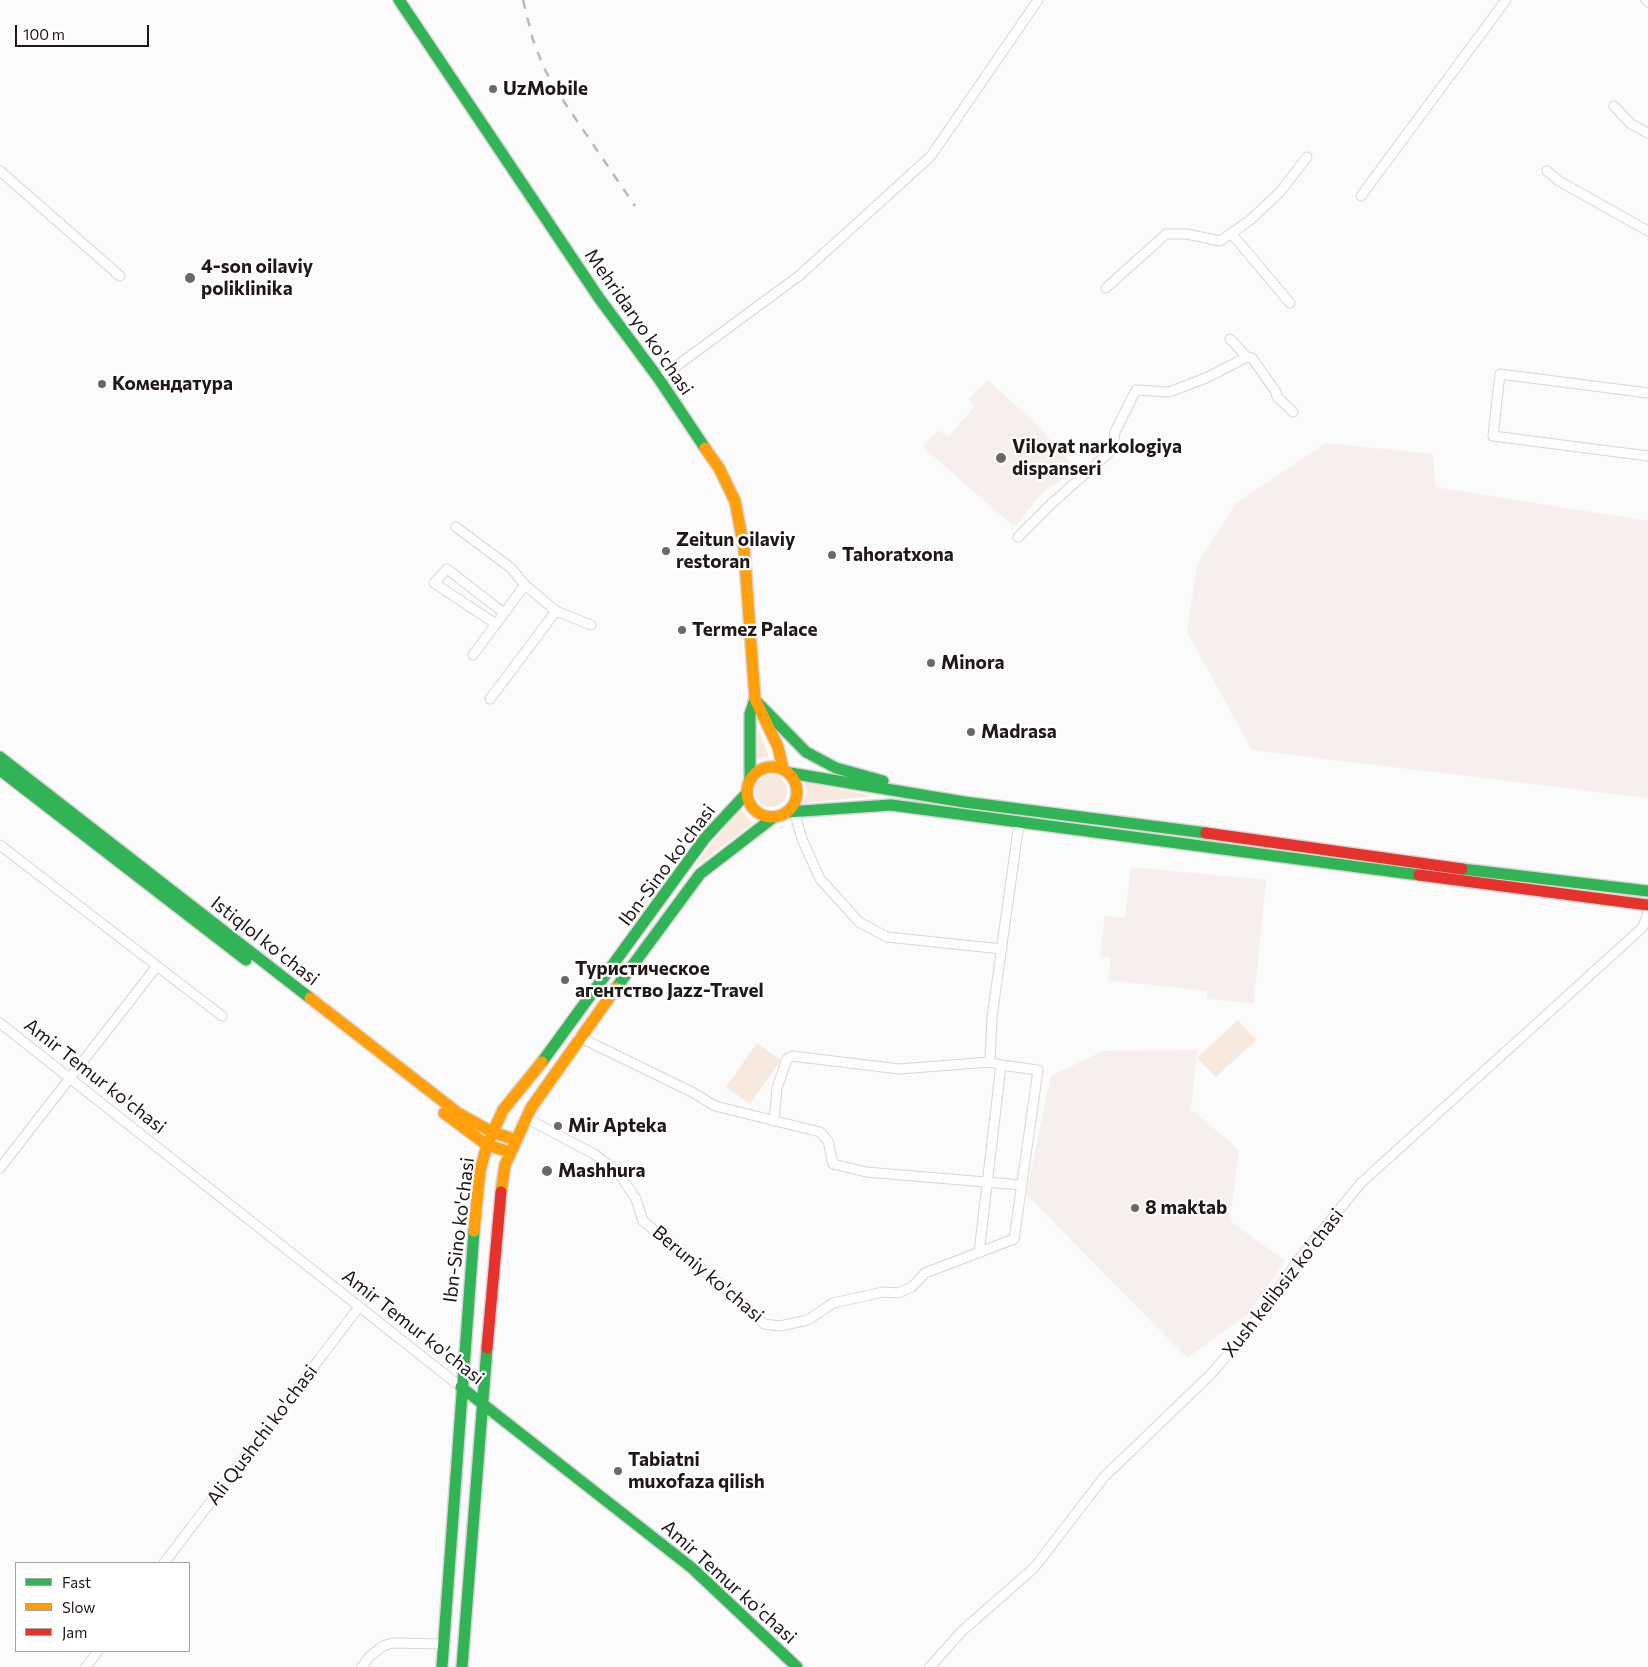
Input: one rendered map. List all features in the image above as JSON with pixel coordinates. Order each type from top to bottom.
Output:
[{"type":"main road","name":"Мehridaryo ko'chasi","points":[[400,0],[598,296],[659,379],[719,468],[735,501],[748,585],[756,701]]},
{"type":"main road","points":[[756,701],[778,747],[786,771],[796,782],[797,793],[790,811]]},
{"type":"main road","points":[[756,701],[750,714],[750,780],[747,793],[749,802],[755,810],[764,816],[774,817],[790,811],[891,805],[1648,904]]},
{"type":"main road","points":[[756,701],[806,752],[836,768],[882,781],[899,790]]},
{"type":"main road","name":"Istiqlol ko'chasi","points":[[0,757],[458,1114],[492,1132],[516,1140]]},
{"type":"main road","points":[[750,780],[756,772],[774,766],[786,771],[974,804],[1296,845],[1458,869],[1648,891]]},
{"type":"main road","name":"Istiqlol ko'chasi","points":[[1,772],[487,1145],[510,1152]]},
{"type":"main road","name":"Ibn-Sino ko'chasi","points":[[442,1667],[461,1387],[480,1171],[487,1145],[504,1110],[553,1048],[705,838],[747,793]]},
{"type":"main road","name":"Ibn-Sino ko'chasi","points":[[462,1667],[497,1214],[505,1165],[526,1118],[579,1037],[700,874],[774,817]]},
{"type":"main road","name":"Amir Temur ko'chasi","points":[[461,1387],[692,1568],[797,1667]]},
{"type":"street","points":[[659,379],[800,275],[931,156],[1038,0]]},
{"type":"street","points":[[1361,196],[1506,0]]},
{"type":"street","points":[[1614,106],[1632,124],[1648,133]]},
{"type":"street","points":[[1106,288],[1166,234],[1187,234],[1220,241],[1249,221],[1280,192],[1307,157]]},
{"type":"street","points":[[0,171],[120,276]]},
{"type":"street","points":[[1546,171],[1559,181],[1648,231]]},
{"type":"street","points":[[1231,233],[1290,303]]},
{"type":"street","points":[[1230,339],[1247,357],[1252,358],[1276,392],[1277,397],[1293,412]]},
{"type":"street","points":[[1018,537],[1050,505],[1112,450],[1115,432],[1136,390],[1169,392],[1206,378],[1247,357]]},
{"type":"street","points":[[1648,393],[1513,371],[1500,374],[1493,436],[1648,456]]},
{"type":"street","points":[[456,527],[511,568],[525,585],[556,611],[591,624]]},
{"type":"street","points":[[496,624],[434,583],[447,569],[504,613]]},
{"type":"street","points":[[473,655],[525,585]]},
{"type":"street","points":[[490,699],[556,611]]},
{"type":"street","points":[[790,811],[820,879],[859,922],[887,937],[1002,949]]},
{"type":"street","points":[[990,1062],[992,1017],[1019,823]]},
{"type":"street","points":[[0,844],[222,1016]]},
{"type":"street","name":"Xush kelibsiz ko'chasi","points":[[930,1667],[962,1631],[1034,1568],[1104,1477],[1210,1375],[1245,1335],[1302,1254],[1361,1183],[1643,927],[1648,913]]},
{"type":"street","points":[[0,1168],[157,966]]},
{"type":"street","name":"Amir Temur ko'chasi","points":[[0,1023],[461,1387]]},
{"type":"street","points":[[579,1037],[692,1092],[715,1106],[820,1132],[828,1141],[832,1164],[866,1172],[1021,1185]]},
{"type":"street","points":[[774,1121],[777,1088],[787,1059],[792,1056],[899,1068],[990,1062],[1001,1064],[979,1253]]},
{"type":"street","name":"Beruniy ko'chasi","points":[[526,1118],[594,1154],[618,1172],[636,1199],[643,1221],[736,1297],[764,1324],[780,1326],[808,1320],[833,1303],[883,1292],[898,1293],[912,1288],[925,1273],[1014,1239],[1038,1070],[1001,1064]]},
{"type":"street","name":"Ali Qushchi ko'chasi","points":[[165,1562],[359,1307]]},
{"type":"street","points":[[362,1667],[383,1646],[392,1643],[444,1644]]},
{"type":"street","points":[[86,1667],[97,1652]]},
{"type":"shaded area","name":"Viloyat narkologiya dispanseri","points":[[988,380],[1037,425],[1077,470],[1043,492],[1014,527],[923,447],[938,430],[948,437],[975,406],[968,399]]},
{"type":"shaded area","points":[[1326,443],[1433,454],[1435,487],[1648,521],[1648,798],[1252,750],[1187,632],[1197,565],[1236,503]]},
{"type":"shaded area","points":[[754,718],[769,757],[755,759]]},
{"type":"shaded area","points":[[771,775],[782,780],[787,791],[782,802],[771,807],[760,802],[755,791],[760,780]]},
{"type":"shaded area","points":[[804,782],[873,796],[804,803],[806,791]]},
{"type":"shaded area","points":[[740,809],[753,823],[691,870]]},
{"type":"shaded area","points":[[1131,867],[1266,880],[1254,1003],[1207,999],[1207,991],[1108,980],[1111,957],[1100,956],[1105,916],[1125,918]]},
{"type":"shaded area","points":[[1238,1020],[1256,1040],[1216,1077],[1197,1058]]},
{"type":"shaded area","points":[[757,1043],[781,1060],[750,1104],[726,1087]]},
{"type":"shaded area","name":"8 maktab","points":[[1197,1050],[1191,1109],[1239,1150],[1230,1221],[1285,1261],[1248,1314],[1187,1358],[1026,1194],[1051,1076],[1103,1051]]},
{"type":"railway","points":[[523,0],[533,40],[543,66],[556,90],[635,206]]},
{"type":"traffic: fast","points":[[399,0],[599,298],[659,379],[705,448]]},
{"type":"traffic: fast","points":[[750,780],[750,714],[755,699]]},
{"type":"traffic: fast","points":[[757,702],[806,752],[836,768],[883,781]]},
{"type":"traffic: fast","points":[[0,757],[310,998]]},
{"type":"traffic: fast","points":[[0,770],[246,960]]},
{"type":"traffic: fast","points":[[790,773],[964,802],[1206,833]]},
{"type":"traffic: fast","points":[[542,1062],[705,838],[747,793]]},
{"type":"traffic: fast","points":[[787,812],[891,805],[1419,875]]},
{"type":"traffic: fast","points":[[616,988],[700,874],[774,817]]},
{"type":"traffic: fast","points":[[1462,869],[1648,891]]},
{"type":"traffic: fast","points":[[442,1667],[474,1231]]},
{"type":"traffic: fast","points":[[462,1667],[487,1348]]},
{"type":"traffic: fast","points":[[461,1387],[692,1568],[797,1667]]},
{"type":"traffic: slow","points":[[705,448],[719,468],[735,501],[744,548],[755,699],[778,747],[783,769]]},
{"type":"traffic: slow","points":[[772,767],[782,769],[790,774],[795,782],[797,792],[795,802],[790,810],[782,815],[772,817],[762,815],[754,810],[749,802],[747,792],[749,782],[754,774],[762,769],[772,767]]},
{"type":"traffic: slow","points":[[501,1192],[505,1165],[531,1108],[616,988]]},
{"type":"traffic: slow","points":[[310,998],[458,1113],[492,1132],[516,1140]]},
{"type":"traffic: slow","points":[[474,1231],[480,1171],[487,1145],[503,1110],[542,1062]]},
{"type":"traffic: slow","points":[[444,1113],[487,1145],[510,1152]]},
{"type":"traffic: jam","points":[[1206,833],[1462,869]]},
{"type":"traffic: jam","points":[[1419,875],[1648,905]]},
{"type":"traffic: jam","points":[[487,1348],[501,1192]]},
{"type":"place","name":"UzMobile","points":[[493,89]]},
{"type":"place","name":"4-son oilaviy poliklinika","points":[[190,278]]},
{"type":"place","name":"Комендатура","points":[[102,384]]},
{"type":"place","name":"Viloyat narkologiya dispanseri","points":[[1001,458]]},
{"type":"place","name":"Zeitun oilaviy restoran","points":[[666,551]]},
{"type":"place","name":"Tahoratxona","points":[[832,555]]},
{"type":"place","name":"Termez Palace","points":[[682,630]]},
{"type":"place","name":"Minora","points":[[931,663]]},
{"type":"place","name":"Madrasa","points":[[971,732]]},
{"type":"place","name":"Туристическое агентство Jazz-Travel","points":[[565,980]]},
{"type":"place","name":"Mir Apteka","points":[[558,1126]]},
{"type":"place","name":"Mashhura","points":[[547,1171]]},
{"type":"place","name":"8 maktab","points":[[1135,1208]]},
{"type":"place","name":"Tabiatni muxofaza qilish","points":[[618,1471]]}]
